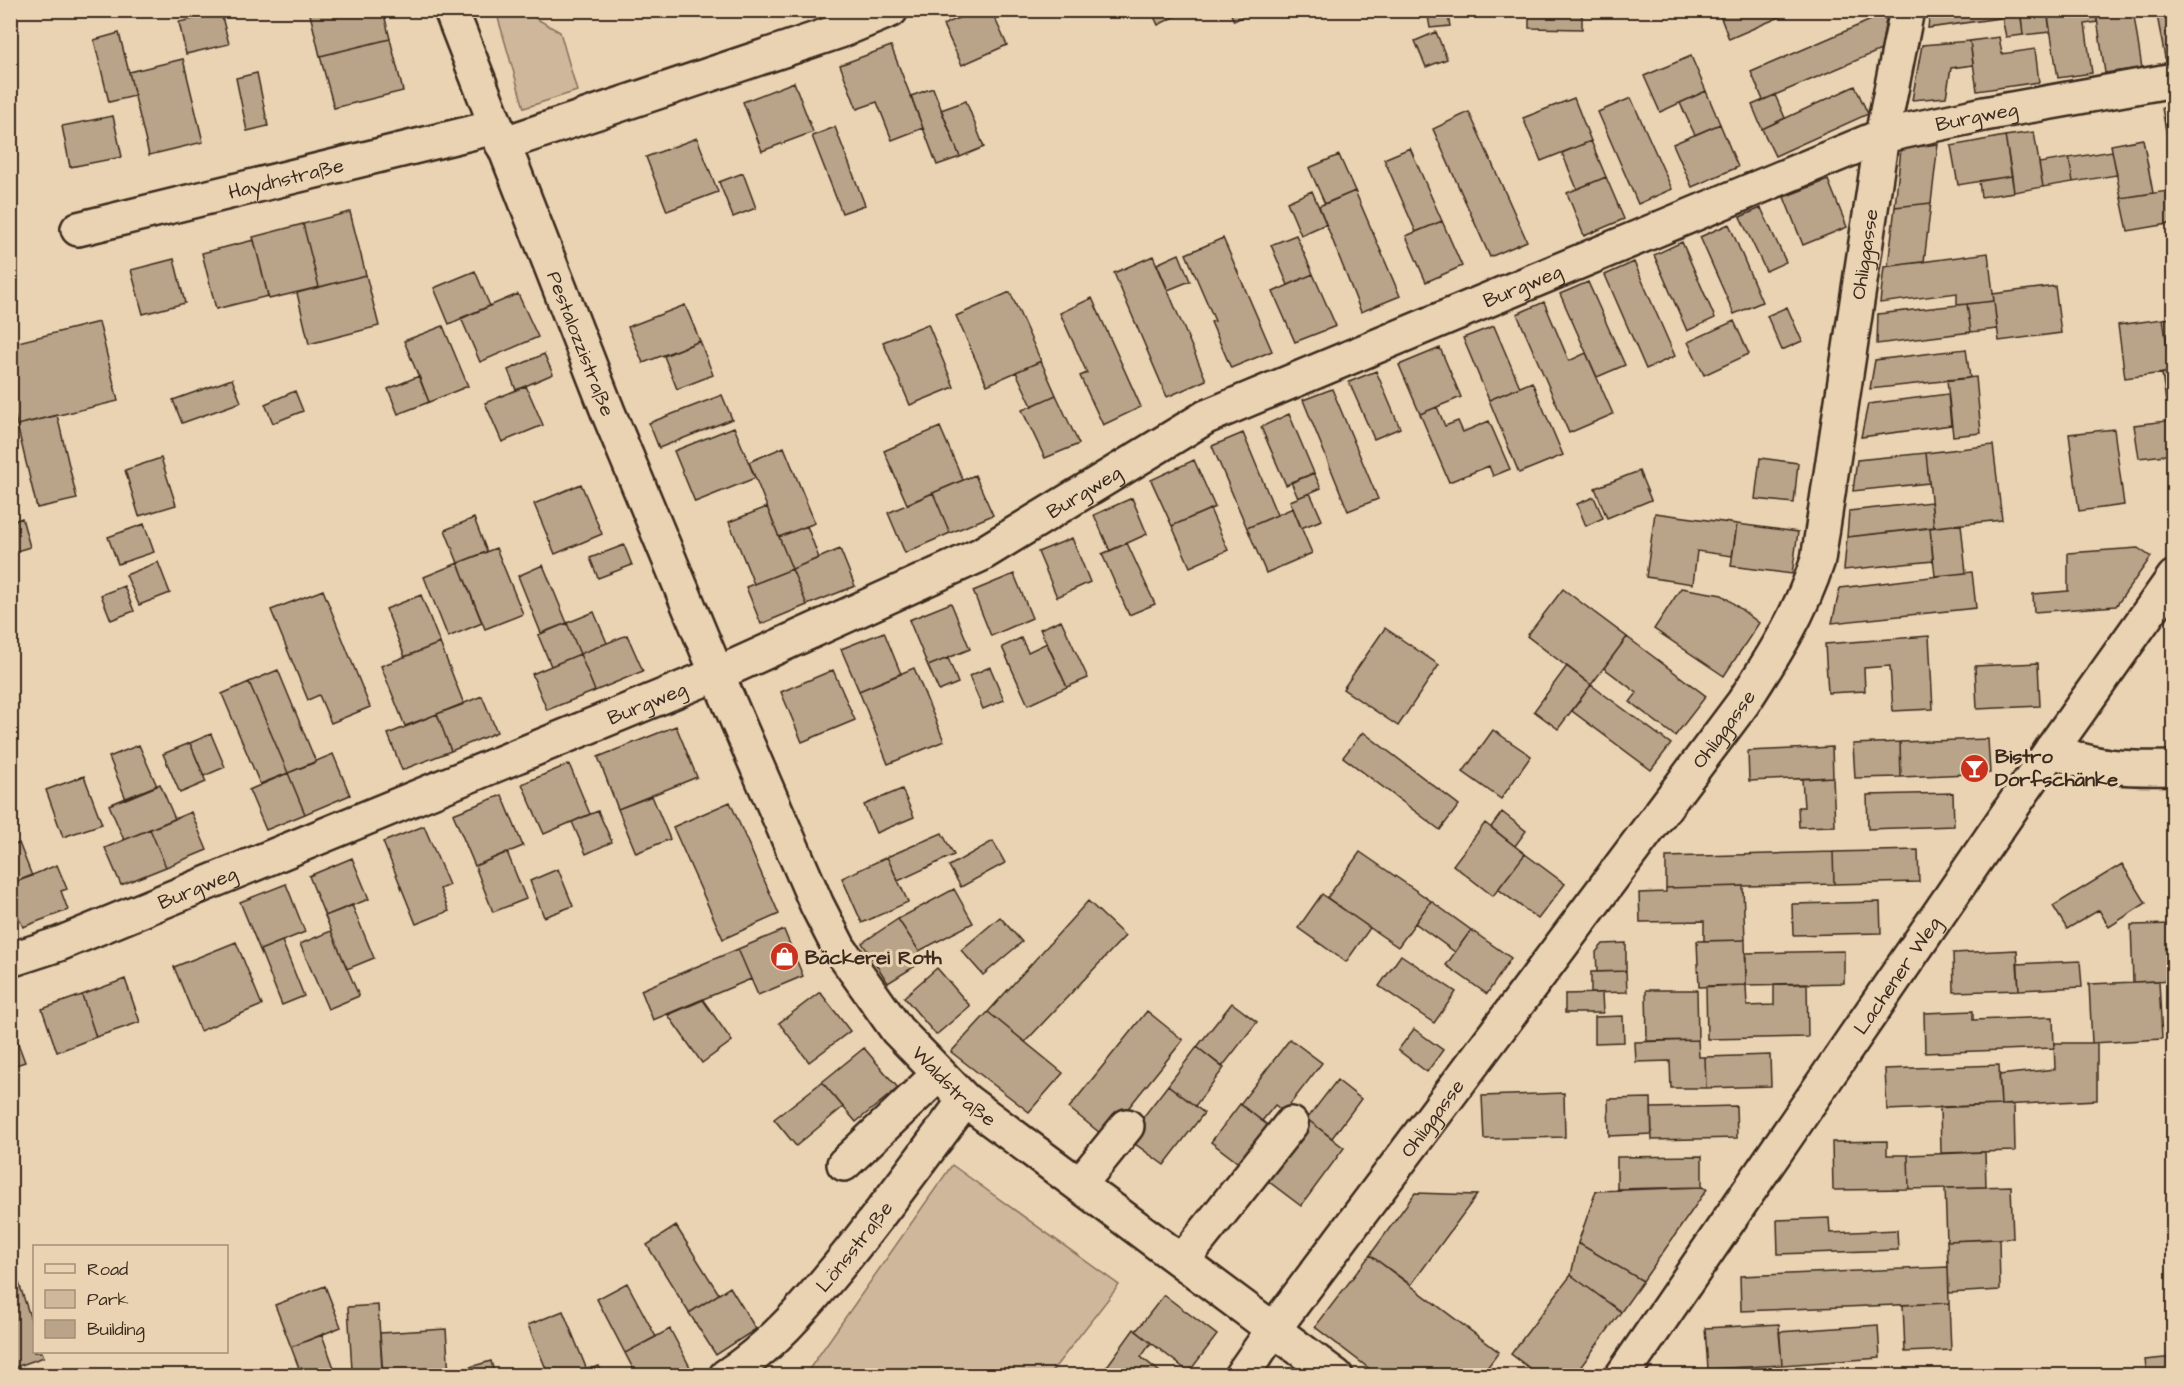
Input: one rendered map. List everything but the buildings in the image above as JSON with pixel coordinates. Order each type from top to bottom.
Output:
[{"type":"street","name":"Pestalozzistraße","points":[[450,10],[608,412],[717,674]]},
{"type":"street","name":"Haydnstraße","points":[[78,229],[498,136],[829,35],[891,10]]},
{"type":"street","name":"Ohliggasse","points":[[1241,1376],[1273,1330],[1736,712],[1790,631],[1806,597],[1818,560],[1882,136],[1907,10]]},
{"type":"street","name":"Burgweg","points":[[10,960],[58,944],[717,674],[980,555],[1206,417],[1882,136],[1984,114],[2174,80]]},
{"type":"street","name":"Lachener Weg","points":[[1622,1376],[2052,749],[2174,577]]},
{"type":"street","name":"Waldstraße","points":[[717,674],[817,905],[839,948],[897,1030],[938,1075],[965,1100],[1336,1376]]},
{"type":"street","points":[[2052,749],[2082,761],[2112,768],[2174,768]]},
{"type":"street","points":[[844,1164],[938,1075]]},
{"type":"street","name":"Lönsstraße","points":[[726,1376],[771,1341],[807,1305],[894,1196],[965,1100]]},
{"type":"street","points":[[1183,1260],[1291,1124]]},
{"type":"street","points":[[1080,1184],[1127,1126]]},
{"type":"green space","points":[[496,11],[523,11],[560,32],[577,91],[524,108]]},
{"type":"green space","points":[[952,1165],[1119,1285],[1049,1375],[805,1375]]},
{"type":"place","name":"Bistro Dorfschänke","points":[[1974,768]]},
{"type":"place","name":"Bäckerei Roth","points":[[784,957]]}]
